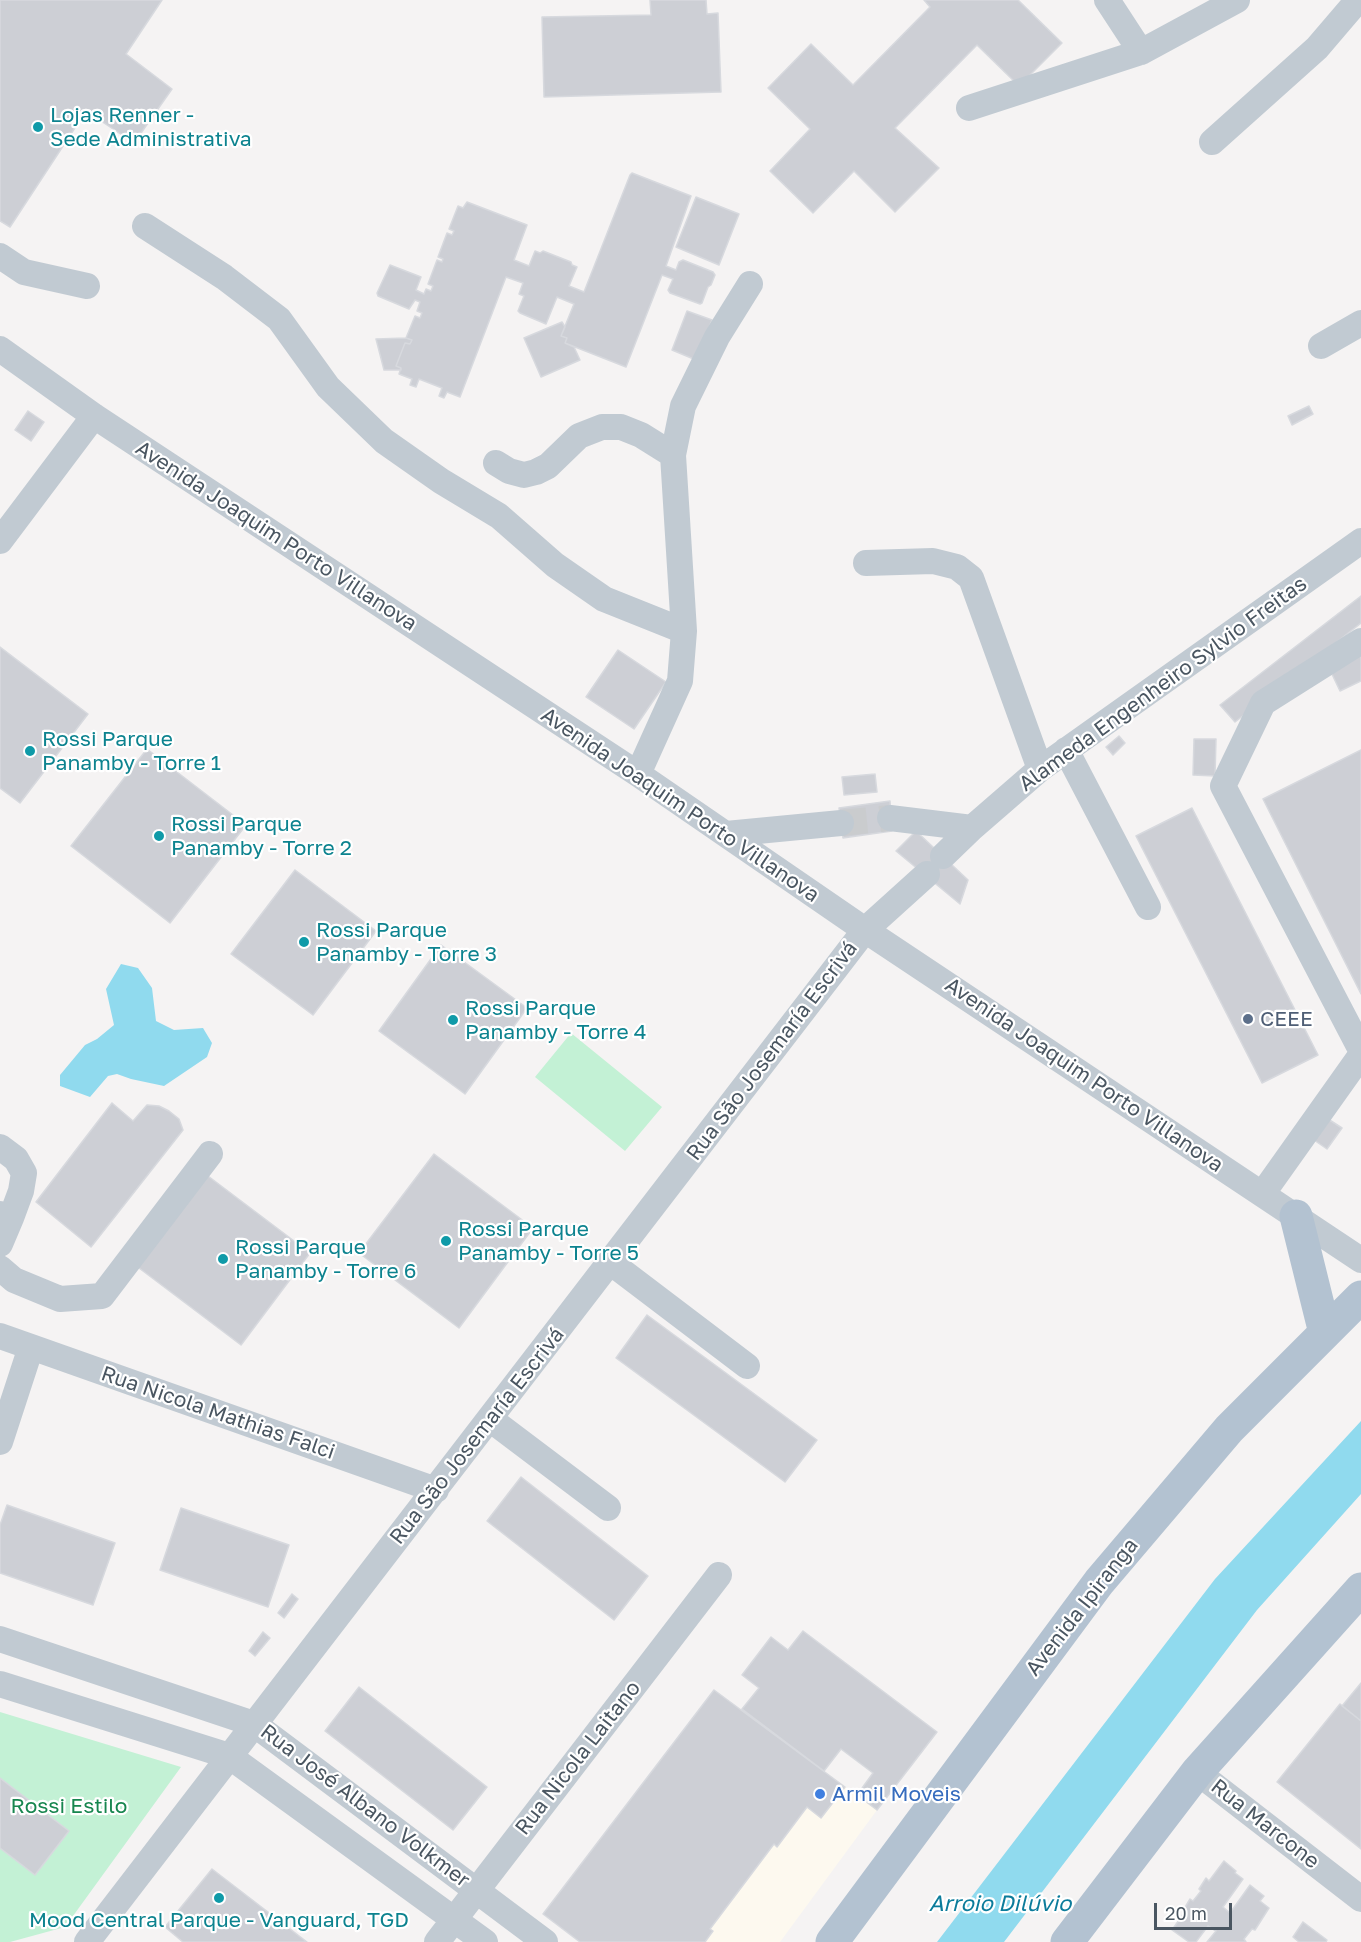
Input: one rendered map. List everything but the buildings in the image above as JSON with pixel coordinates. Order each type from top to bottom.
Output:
[{"type":"main road","points":[[1296,1216],[1325,1333]]},
{"type":"main road","name":"Avenida Ipiranga","points":[[832,1942],[1099,1582],[1229,1429],[1361,1297]]},
{"type":"main road","points":[[1067,1942],[1197,1772],[1361,1588]]},
{"type":"street","points":[[1107,0],[1141,52]]},
{"type":"street","points":[[969,108],[1141,52],[1237,0]]},
{"type":"street","points":[[1212,142],[1317,48],[1358,0]]},
{"type":"street","points":[[145,226],[224,277],[279,319],[328,387],[384,441],[441,481],[499,516],[555,565],[604,599],[684,631]]},
{"type":"street","points":[[0,256],[24,272],[87,286]]},
{"type":"street","points":[[638,774],[680,681],[684,631],[673,454],[683,406],[717,337],[750,284]]},
{"type":"street","points":[[1321,346],[1361,323]]},
{"type":"street","name":"Avenida Joaquim Porto Villanova","points":[[0,349],[94,416],[638,774],[865,930],[1361,1260]]},
{"type":"street","points":[[0,542],[94,416]]},
{"type":"street","points":[[496,463],[509,471],[524,475],[537,472],[548,466],[579,436],[602,427],[621,427],[641,435],[673,454]]},
{"type":"street","name":"Alameda Engenheiro Sylvio Freitas","points":[[865,930],[972,828],[1040,769],[1361,541]]},
{"type":"street","points":[[866,563],[933,561],[957,567],[971,578],[1040,769]]},
{"type":"street","points":[[1361,641],[1263,704],[1223,786],[1361,1050]]},
{"type":"street","points":[[1066,750],[1148,907]]},
{"type":"street","points":[[890,818],[972,828]]},
{"type":"street","points":[[726,834],[841,823]]},
{"type":"street","name":"Rua São Josemaría Escrivá","points":[[87,1942],[865,930]]},
{"type":"street","points":[[1263,1193],[1361,1055]]},
{"type":"street","points":[[0,1148],[16,1159],[24,1173],[21,1191],[5,1216],[0,1244]]},
{"type":"street","points":[[0,1268],[14,1280],[60,1299],[102,1296],[210,1154]]},
{"type":"street","points":[[610,1262],[747,1366]]},
{"type":"street","name":"Rua Nicola Mathias Falci","points":[[0,1336],[436,1490]]},
{"type":"street","points":[[0,1442],[32,1347]]},
{"type":"street","points":[[490,1419],[608,1508]]},
{"type":"street","name":"Rua Nicola Laitano","points":[[437,1942],[719,1575]]},
{"type":"street","name":"Rua José Albano Volkmer","points":[[0,1639],[254,1724],[545,1942]]},
{"type":"street","name":"Rua José Albano Volkmer","points":[[0,1684],[229,1756],[485,1942]]},
{"type":"street","name":"Rua Marcone","points":[[1197,1772],[1361,1899]]},
{"type":"shaded area","points":[[714,1690],[877,1810],[780,1942],[580,1942],[543,1914]]},
{"type":"green space","points":[[571,1033],[662,1107],[625,1151],[535,1077]]},
{"type":"green space","name":"Rossi Estilo","points":[[0,1712],[181,1767],[65,1927],[10,1942],[0,1942]]},
{"type":"water","points":[[121,964],[138,968],[152,988],[156,1021],[174,1030],[203,1028],[212,1043],[207,1057],[164,1086],[117,1074],[108,1076],[90,1097],[60,1086],[60,1075],[85,1045],[97,1039],[114,1025],[106,989]]},
{"type":"water","name":"Arroio Dilúvio","points":[[1361,1421],[1361,1494],[1257,1610],[1004,1942],[937,1942],[1215,1579]]},
{"type":"tunnel","points":[[841,823],[890,818]]},
{"type":"place","name":"Lojas Renner - Sede Administrativa","points":[[38,127]]},
{"type":"place","name":"Rossi Parque Panamby - Torre 1","points":[[30,751]]},
{"type":"place","name":"Rossi Parque Panamby - Torre 2","points":[[159,836]]},
{"type":"place","name":"Rossi Parque Panamby - Torre 3","points":[[304,942]]},
{"type":"place","name":"CEEE","points":[[1248,1019]]},
{"type":"place","name":"Rossi Parque Panamby - Torre 4","points":[[453,1020]]},
{"type":"place","name":"Rossi Parque Panamby - Torre 5","points":[[446,1241]]},
{"type":"place","name":"Rossi Parque Panamby - Torre 6","points":[[223,1259]]},
{"type":"place","name":"Armil Moveis","points":[[820,1794]]},
{"type":"place","name":"Mood Central Parque - Vanguard, TGD","points":[[219,1898]]}]
